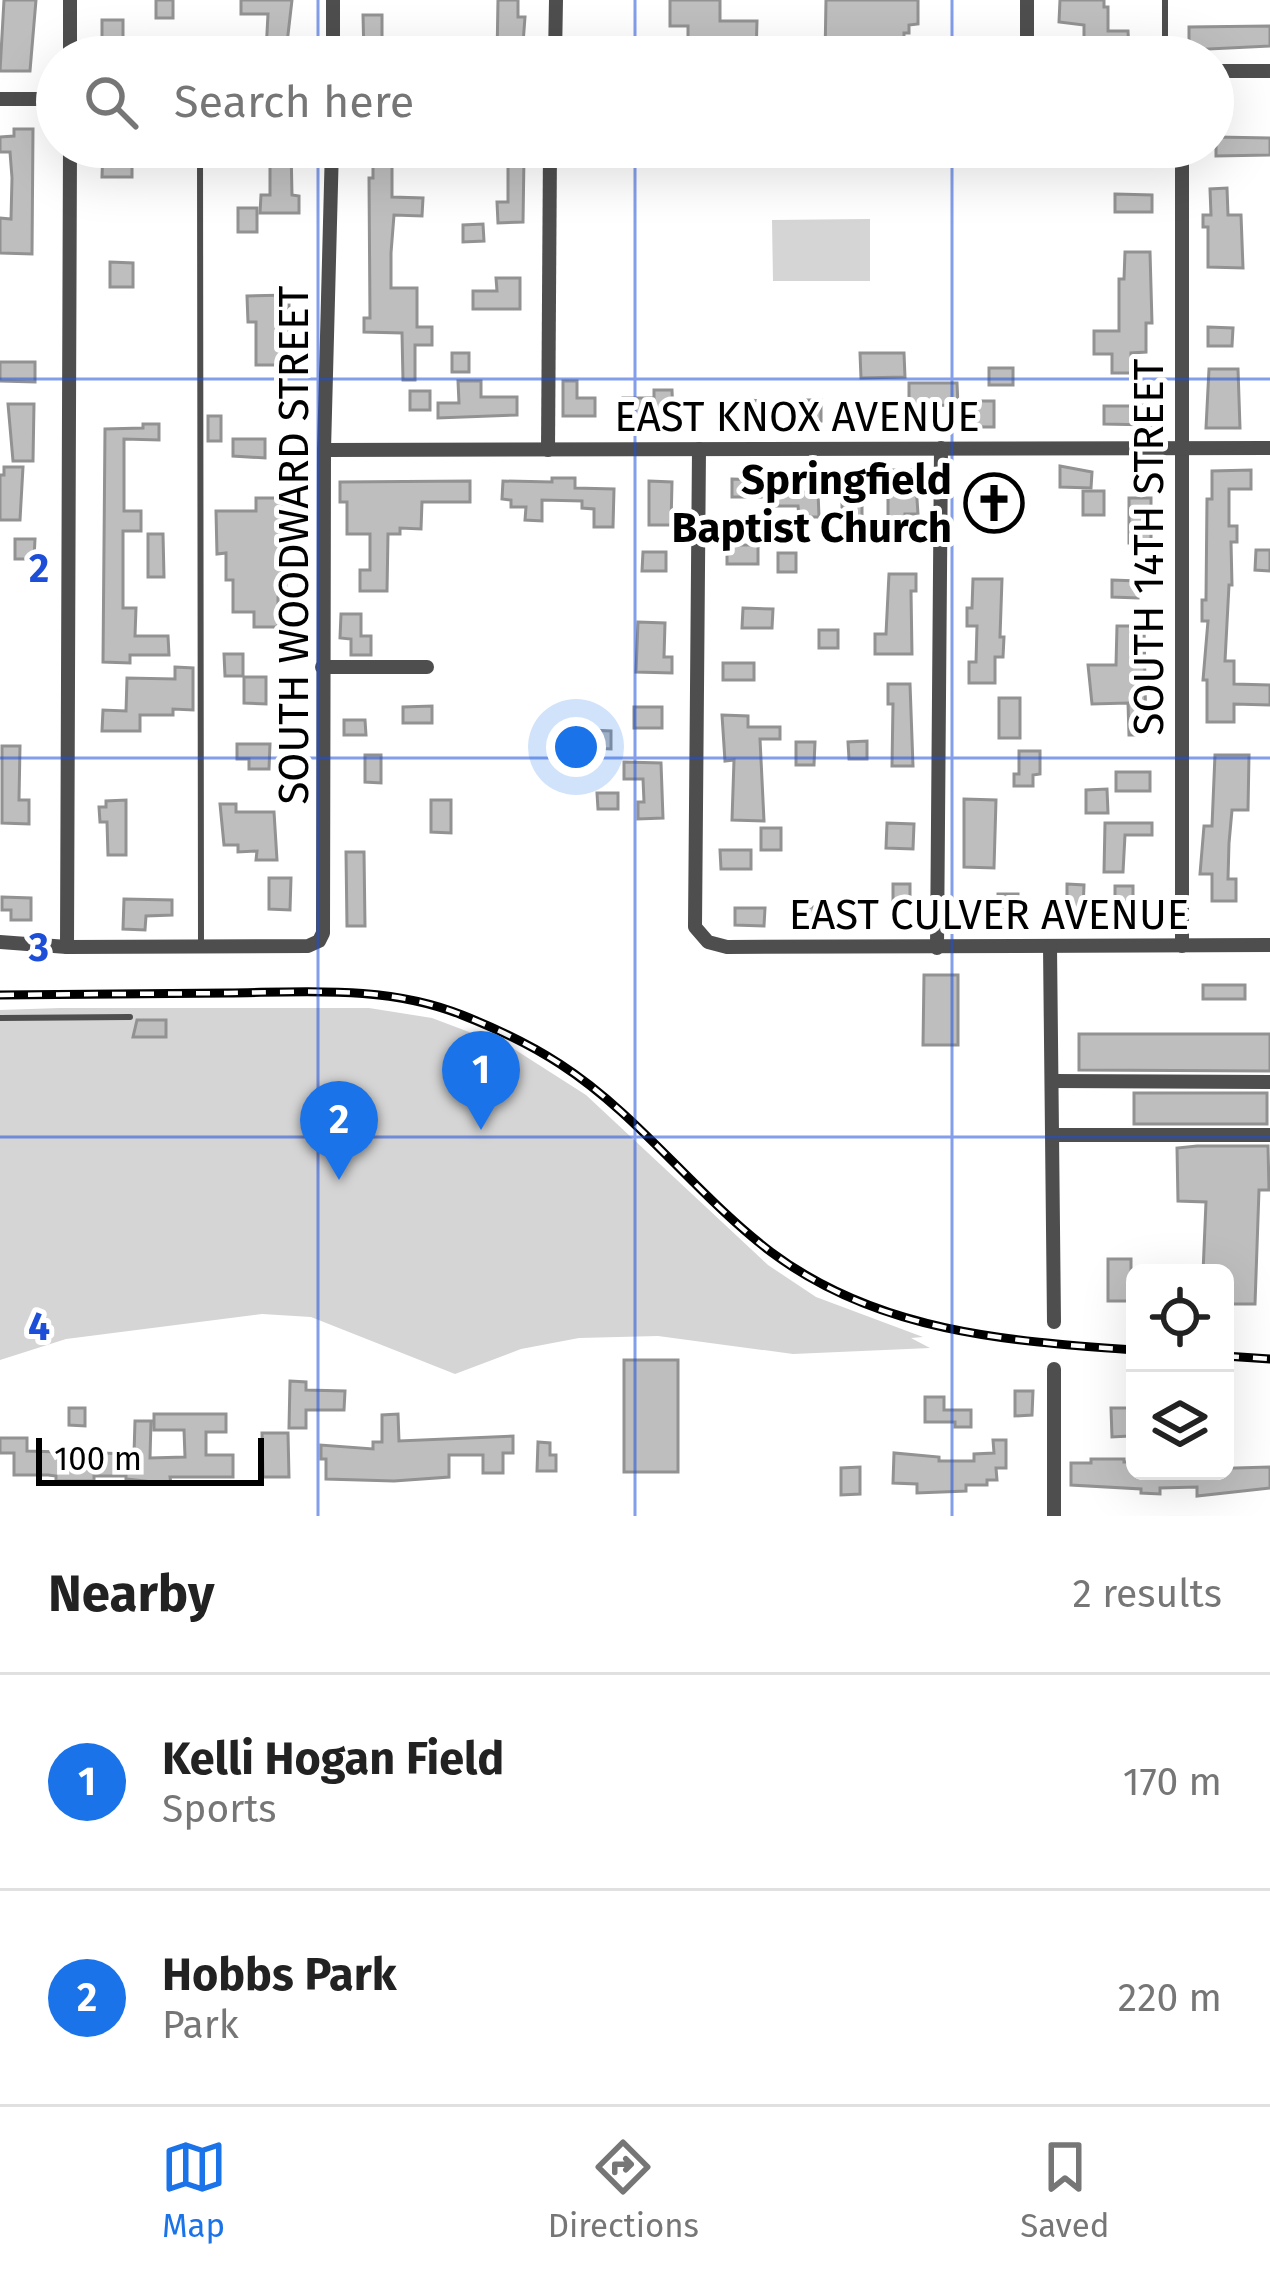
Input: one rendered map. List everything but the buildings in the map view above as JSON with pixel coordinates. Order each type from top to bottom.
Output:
[{"type":"street","points":[[70,0],[70,36]]},
{"type":"street","points":[[333,0],[333,36]]},
{"type":"street","points":[[555,36],[556,0]]},
{"type":"street","points":[[1027,0],[1027,36]]},
{"type":"street","points":[[1234,71],[1270,71]]},
{"type":"street","points":[[0,99],[36,99]]},
{"type":"street","points":[[67,947],[70,168]]},
{"type":"street","name":"SOUTH WOODWARD STREET","points":[[201,946],[308,946],[319,941],[325,923],[322,667],[331,168]]},
{"type":"street","points":[[548,450],[550,168]]},
{"type":"street","name":"SOUTH 14TH STREET","points":[[1181,168],[1182,946]]},
{"type":"street","points":[[938,948],[941,448]]},
{"type":"street","name":"EAST KNOX AVENUE","points":[[324,450],[1270,448]]},
{"type":"street","name":"EAST CULVER AVENUE","points":[[699,449],[695,927],[708,942],[727,947],[1270,945]]},
{"type":"street","points":[[322,667],[427,667]]},
{"type":"street","points":[[0,943],[201,946]]},
{"type":"street","points":[[1050,946],[1054,1322]]},
{"type":"street","points":[[1053,1081],[1270,1082]]},
{"type":"street","points":[[1054,1135],[1270,1136]]},
{"type":"street","points":[[1054,1369],[1054,1516]]},
{"type":"lane","points":[[1165,0],[1165,36]]},
{"type":"lane","points":[[200,168],[201,946]]},
{"type":"lane","points":[[0,1018],[130,1017]]},
{"type":"shaded area","points":[[870,219],[870,281],[773,281],[772,220]]},
{"type":"shaded area","points":[[369,1008],[432,1018],[514,1049],[586,1095],[768,1265],[816,1297],[923,1337],[911,1338],[930,1348],[793,1354],[658,1336],[579,1338],[521,1349],[455,1374],[311,1317],[262,1314],[66,1339],[0,1360],[0,1010]]},
{"type":"railway","points":[[0,995],[317,992],[434,1005],[525,1044],[589,1084],[744,1230],[812,1279],[855,1300],[945,1328],[1126,1349]]},
{"type":"railway","points":[[1234,1357],[1270,1359]]},
{"type":"place","name":"Springfield Baptist Church","points":[[994,503]]},
{"type":"place","name":"Kelli Hogan Field","points":[[481,1130]]},
{"type":"place","name":"Hobbs Park","points":[[339,1180]]}]
